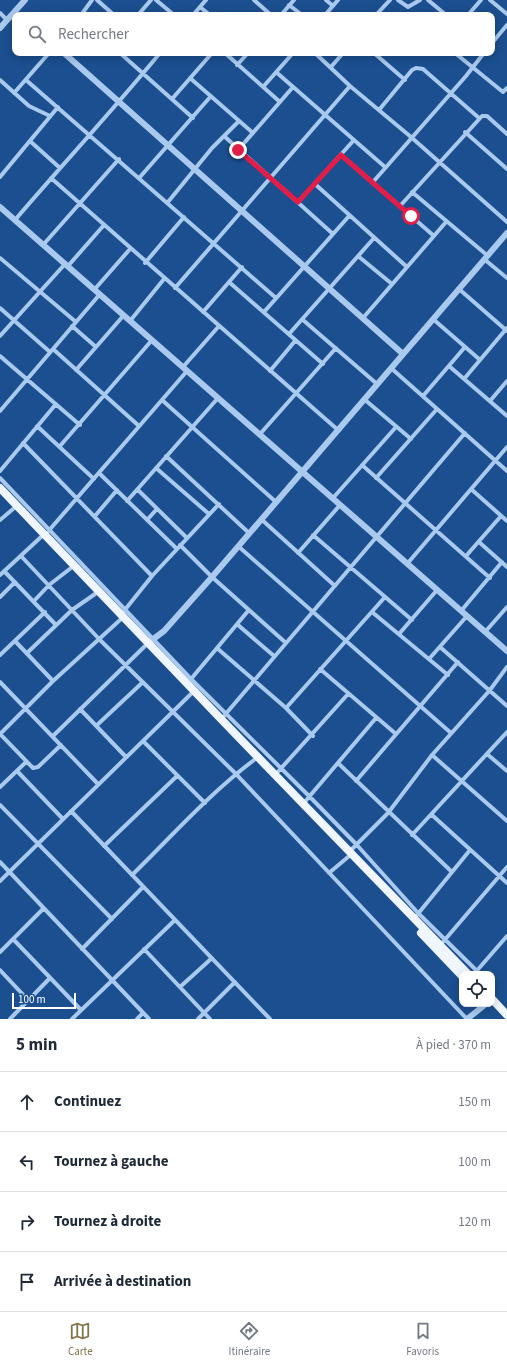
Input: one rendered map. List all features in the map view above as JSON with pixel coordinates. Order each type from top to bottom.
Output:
[{"type":"main road","points":[[0,488],[149,642],[254,760],[349,854],[416,916],[442,943],[465,971]]},
{"type":"main road","points":[[0,495],[13,509],[45,534],[71,568],[95,594],[123,615]]},
{"type":"main road","points":[[192,692],[223,717],[278,772],[303,804],[459,973]]},
{"type":"main road","points":[[495,1002],[507,1015]]},
{"type":"main road","points":[[490,1007],[504,1019]]},
{"type":"street","points":[[19,12],[25,0]]},
{"type":"street","points":[[83,12],[92,0]]},
{"type":"street","points":[[97,0],[111,12]]},
{"type":"street","points":[[141,12],[151,0]]},
{"type":"street","points":[[156,0],[170,12]]},
{"type":"street","points":[[196,12],[206,0]]},
{"type":"street","points":[[254,0],[268,12]]},
{"type":"street","points":[[284,12],[294,0]]},
{"type":"street","points":[[326,0],[333,6]]},
{"type":"street","points":[[328,12],[338,0]]},
{"type":"street","points":[[379,12],[390,0]]},
{"type":"street","points":[[398,0],[408,7],[420,0]]},
{"type":"street","points":[[428,0],[442,12]]},
{"type":"street","points":[[471,12],[481,0]]},
{"type":"street","points":[[490,0],[507,14]]},
{"type":"street","points":[[290,5],[298,12]]},
{"type":"street","points":[[200,7],[206,12]]},
{"type":"street","points":[[0,13],[7,20]]},
{"type":"street","points":[[0,28],[12,17]]},
{"type":"street","points":[[495,39],[507,25]]},
{"type":"street","points":[[14,93],[46,56]]},
{"type":"street","points":[[67,56],[403,354]]},
{"type":"street","points":[[123,56],[193,118]]},
{"type":"street","points":[[15,220],[118,101],[144,74],[158,56]]},
{"type":"street","points":[[172,99],[209,56]]},
{"type":"street","points":[[227,56],[280,102]]},
{"type":"street","points":[[237,65],[245,56]]},
{"type":"street","points":[[263,86],[290,56]]},
{"type":"street","points":[[318,56],[350,86],[411,137],[507,222]]},
{"type":"street","points":[[330,67],[340,56]]},
{"type":"street","points":[[377,56],[405,80]]},
{"type":"street","points":[[459,56],[503,92],[507,97]]},
{"type":"street","points":[[373,182],[482,56]]},
{"type":"street","points":[[379,110],[416,68],[423,69],[479,118]]},
{"type":"street","points":[[276,72],[385,167]]},
{"type":"street","points":[[190,78],[254,133]]},
{"type":"street","points":[[0,80],[31,108],[50,116]]},
{"type":"street","points":[[26,80],[140,177],[276,298]]},
{"type":"street","points":[[175,288],[350,86]]},
{"type":"street","points":[[238,150],[293,87]]},
{"type":"street","points":[[503,92],[507,88]]},
{"type":"street","points":[[140,177],[211,96]]},
{"type":"street","points":[[0,177],[31,142],[58,107]]},
{"type":"street","points":[[400,206],[465,132],[483,115],[487,116],[507,134]]},
{"type":"street","points":[[168,202],[194,169],[239,121]]},
{"type":"street","points":[[465,132],[507,169]]},
{"type":"street","points":[[224,136],[332,234]]},
{"type":"street","points":[[298,202],[354,140]]},
{"type":"street","points":[[31,142],[60,168]]},
{"type":"street","points":[[341,155],[434,236]]},
{"type":"street","points":[[43,245],[119,159]]},
{"type":"street","points":[[51,178],[145,263],[338,430]]},
{"type":"street","points":[[315,184],[407,267]]},
{"type":"street","points":[[412,192],[507,278]]},
{"type":"street","points":[[0,207],[507,651]]},
{"type":"street","points":[[264,312],[303,266],[349,216]]},
{"type":"street","points":[[145,263],[184,217]]},
{"type":"street","points":[[363,318],[446,222]]},
{"type":"street","points":[[0,336],[104,226]]},
{"type":"street","points":[[53,736],[149,642],[164,631],[507,233]]},
{"type":"street","points":[[289,334],[303,320],[374,238]]},
{"type":"street","points":[[94,290],[130,249]]},
{"type":"street","points":[[358,256],[392,284]]},
{"type":"street","points":[[0,258],[76,322]]},
{"type":"street","points":[[203,312],[242,267]]},
{"type":"street","points":[[130,321],[164,279]]},
{"type":"street","points":[[229,282],[323,364]]},
{"type":"street","points":[[459,289],[507,330],[464,379]]},
{"type":"street","points":[[0,411],[100,294]]},
{"type":"street","points":[[0,308],[14,321],[76,370],[140,426]]},
{"type":"street","points":[[76,370],[124,315]]},
{"type":"street","points":[[433,319],[480,359]]},
{"type":"street","points":[[303,320],[377,384]]},
{"type":"street","points":[[72,326],[96,347]]},
{"type":"street","points":[[0,575],[45,534],[94,479],[162,400],[219,326]]},
{"type":"street","points":[[60,446],[80,425],[152,340]]},
{"type":"street","points":[[270,371],[295,340]]},
{"type":"street","points":[[423,396],[465,347]]},
{"type":"street","points":[[260,434],[297,394],[336,348]]},
{"type":"street","points":[[1,358],[27,378],[80,425]]},
{"type":"street","points":[[449,366],[507,416]]},
{"type":"street","points":[[391,368],[507,471]]},
{"type":"street","points":[[490,401],[507,381]]},
{"type":"street","points":[[128,501],[218,398]]},
{"type":"street","points":[[364,399],[411,439]]},
{"type":"street","points":[[162,400],[276,502]]},
{"type":"street","points":[[0,471],[56,404]]},
{"type":"street","points":[[376,478],[437,409]]},
{"type":"street","points":[[37,426],[94,479]]},
{"type":"street","points":[[332,498],[396,427]]},
{"type":"street","points":[[123,615],[149,642],[191,679],[223,717],[465,433]]},
{"type":"street","points":[[23,443],[152,576]]},
{"type":"street","points":[[407,564],[507,447]]},
{"type":"street","points":[[166,456],[249,533]]},
{"type":"street","points":[[362,465],[490,578]]},
{"type":"street","points":[[156,468],[209,514]]},
{"type":"street","points":[[99,473],[147,520],[248,611],[286,643]]},
{"type":"street","points":[[0,478],[45,534]]},
{"type":"street","points":[[471,489],[507,521]]},
{"type":"street","points":[[95,516],[117,490]]},
{"type":"street","points":[[138,490],[187,538]]},
{"type":"street","points":[[61,746],[36,768],[26,762],[0,734],[53,682],[100,640],[123,615],[152,576],[219,504]]},
{"type":"street","points":[[298,553],[340,505]]},
{"type":"street","points":[[0,520],[13,509]]},
{"type":"street","points":[[147,520],[157,509]]},
{"type":"street","points":[[466,556],[501,516]]},
{"type":"street","points":[[261,520],[335,586]]},
{"type":"street","points":[[313,535],[412,620]]},
{"type":"street","points":[[479,542],[507,566]]},
{"type":"street","points":[[238,546],[451,733]]},
{"type":"street","points":[[21,556],[100,640],[173,710],[236,774],[467,1019],[483,1007]]},
{"type":"street","points":[[461,611],[502,562]]},
{"type":"street","points":[[34,600],[49,585],[71,568]]},
{"type":"street","points":[[4,571],[34,600],[56,625]]},
{"type":"street","points":[[0,597],[15,582]]},
{"type":"street","points":[[399,634],[438,590]]},
{"type":"street","points":[[27,653],[72,610],[95,594]]},
{"type":"street","points":[[286,708],[385,597]]},
{"type":"street","points":[[485,632],[507,607]]},
{"type":"street","points":[[191,679],[218,649],[248,611]]},
{"type":"street","points":[[0,655],[44,612]]},
{"type":"street","points":[[372,612],[448,675]]},
{"type":"street","points":[[429,659],[467,616]]},
{"type":"street","points":[[238,625],[274,656]]},
{"type":"street","points":[[15,641],[53,682]]},
{"type":"street","points":[[440,647],[507,706]]},
{"type":"street","points":[[218,649],[253,681],[286,708],[313,736]]},
{"type":"street","points":[[356,780],[458,662]]},
{"type":"street","points":[[330,873],[349,854],[356,844],[388,813],[432,754],[490,690],[507,667]]},
{"type":"street","points":[[320,669],[396,734]]},
{"type":"street","points":[[0,682],[98,784]]},
{"type":"street","points":[[96,726],[144,682]]},
{"type":"street","points":[[0,881],[192,692]]},
{"type":"street","points":[[348,694],[313,736],[278,772],[310,796],[356,844],[416,916],[470,850]]},
{"type":"street","points":[[80,709],[126,757]]},
{"type":"street","points":[[303,804],[376,718]]},
{"type":"street","points":[[412,835],[432,816],[507,732]]},
{"type":"street","points":[[143,741],[205,802]]},
{"type":"street","points":[[432,754],[507,821]]},
{"type":"street","points":[[487,754],[507,771]]},
{"type":"street","points":[[132,875],[205,802],[254,760]]},
{"type":"street","points":[[0,786],[26,762]]},
{"type":"street","points":[[338,763],[388,813],[452,872]]},
{"type":"street","points":[[17,771],[63,819]]},
{"type":"street","points":[[104,846],[177,776]]},
{"type":"street","points":[[0,804],[112,919]]},
{"type":"street","points":[[71,811],[270,1019]]},
{"type":"street","points":[[432,816],[507,883]]},
{"type":"street","points":[[0,862],[149,1019]]},
{"type":"street","points":[[474,971],[442,943],[507,867]]},
{"type":"street","points":[[82,949],[143,887]]},
{"type":"street","points":[[0,952],[43,908]]},
{"type":"street","points":[[72,1019],[175,920]]},
{"type":"street","points":[[478,971],[507,936]]},
{"type":"street","points":[[13,939],[81,1010]]},
{"type":"street","points":[[144,949],[210,1019]]},
{"type":"street","points":[[180,987],[212,958]]},
{"type":"street","points":[[0,970],[28,1000]]},
{"type":"street","points":[[10,1019],[50,978]]},
{"type":"street","points":[[198,1019],[235,982]]},
{"type":"street","points":[[137,1019],[143,1013]]},
{"type":"street","points":[[262,1019],[266,1015]]},
{"type":"route","points":[[238,150],[298,202],[341,155],[411,216]]}]
